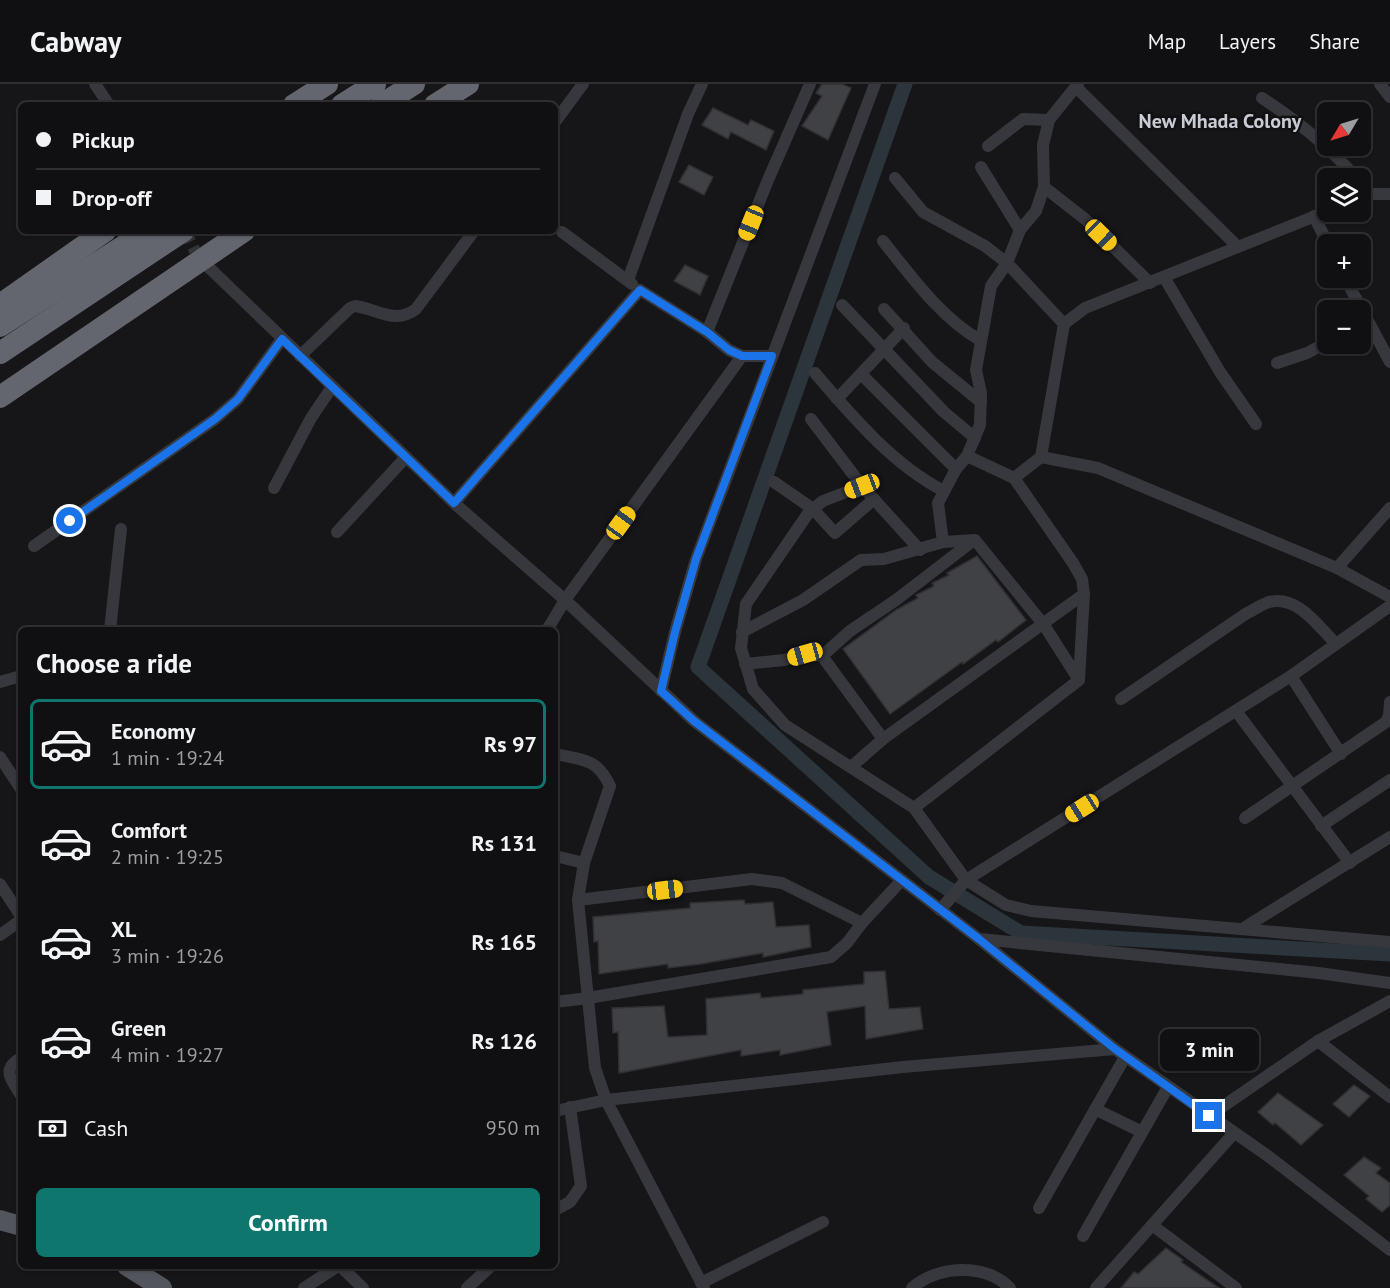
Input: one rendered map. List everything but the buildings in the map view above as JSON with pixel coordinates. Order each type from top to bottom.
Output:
[{"type":"highway","points":[[299,102],[327,84]]},
{"type":"highway","points":[[347,102],[375,84]]},
{"type":"highway","points":[[386,102],[414,84]]},
{"type":"highway","points":[[440,102],[468,84]]},
{"type":"highway","points":[[0,305],[101,234]]},
{"type":"highway","points":[[0,326],[142,234]]},
{"type":"highway","points":[[0,353],[178,234]]},
{"type":"highway","points":[[0,397],[198,256],[238,234]]},
{"type":"main road","points":[[0,1220],[18,1225]]},
{"type":"main road","points":[[133,1269],[162,1288]]},
{"type":"street","points":[[95,84],[107,102]]},
{"type":"street","points":[[558,118],[584,84]]},
{"type":"street","points":[[628,280],[688,114],[702,84]]},
{"type":"street","points":[[707,332],[768,180],[810,84]]},
{"type":"street","points":[[661,691],[696,559],[875,84]]},
{"type":"street","points":[[1381,84],[1390,97]]},
{"type":"street","points":[[943,542],[938,503],[956,469],[968,456],[980,425],[981,402],[976,370],[991,286],[1007,263],[1020,230],[1035,211],[1044,187],[1043,145],[1049,120],[1077,85],[1238,247]]},
{"type":"street","points":[[1262,98],[1290,117],[1339,158],[1348,168]]},
{"type":"street","points":[[988,146],[1023,119],[1049,120]]},
{"type":"street","points":[[981,167],[1020,230]]},
{"type":"street","points":[[895,178],[923,212],[985,246],[1007,263],[1064,324]]},
{"type":"street","points":[[1044,187],[1085,219],[1150,283]]},
{"type":"street","points":[[1371,196],[1390,194]]},
{"type":"street","points":[[1014,478],[1041,457],[1064,324],[1085,308],[1317,215]]},
{"type":"street","points":[[1314,216],[1323,234]]},
{"type":"street","points":[[562,232],[640,290],[707,332],[729,350],[742,356],[772,356]]},
{"type":"street","points":[[300,356],[350,308],[355,306],[392,317],[408,314],[416,309],[472,234]]},
{"type":"street","points":[[883,241],[921,289],[962,330],[980,340]]},
{"type":"street","points":[[198,256],[454,503],[565,600],[694,721],[902,880],[942,907],[1125,1057],[1234,1133],[1390,1250]]},
{"type":"street","points":[[1164,277],[1220,372],[1256,424]]},
{"type":"street","points":[[454,503],[640,290]]},
{"type":"street","points":[[842,305],[944,412],[975,438]]},
{"type":"street","points":[[884,309],[904,328],[932,362],[981,402]]},
{"type":"street","points":[[837,399],[904,328]]},
{"type":"street","points":[[1371,333],[1390,362]]},
{"type":"street","points":[[34,546],[215,419],[238,399],[282,339]]},
{"type":"street","points":[[1277,363],[1317,348]]},
{"type":"street","points":[[549,627],[565,600],[742,356]]},
{"type":"street","points":[[815,373],[837,399],[899,462],[944,491]]},
{"type":"street","points":[[861,374],[956,469]]},
{"type":"street","points":[[274,488],[311,418],[332,387]]},
{"type":"street","points":[[811,418],[862,486],[920,549]]},
{"type":"street","points":[[914,808],[1079,680],[1084,594],[1082,579],[1014,478],[968,456]]},
{"type":"street","points":[[338,532],[406,457]]},
{"type":"street","points":[[1041,457],[1098,468],[1337,568],[1390,597]]},
{"type":"street","points":[[774,482],[813,508],[835,533],[874,500]]},
{"type":"street","points":[[862,486],[823,501],[813,508],[746,604],[741,648],[745,664],[753,689],[785,724],[914,808],[963,882],[1006,905],[1031,911],[1390,942]]},
{"type":"street","points":[[1337,568],[1390,507]]},
{"type":"street","points":[[110,627],[121,529]]},
{"type":"street","points":[[975,540],[1044,625],[1079,680]]},
{"type":"street","points":[[742,632],[803,600],[861,560],[884,559],[943,542],[975,540]]},
{"type":"street","points":[[822,656],[850,631],[975,540]]},
{"type":"street","points":[[851,766],[883,739],[1084,594]]},
{"type":"street","points":[[1121,699],[1247,613],[1268,602],[1284,602],[1299,607],[1336,644]]},
{"type":"street","points":[[942,907],[963,882],[1291,676],[1390,606]]},
{"type":"street","points":[[745,664],[784,660],[805,654],[822,656],[883,739]]},
{"type":"street","points":[[1291,676],[1341,754]]},
{"type":"street","points":[[0,682],[18,677]]},
{"type":"street","points":[[1245,818],[1386,722],[1390,702]]},
{"type":"street","points":[[1236,711],[1350,863]]},
{"type":"street","points":[[558,755],[585,760],[602,770],[610,786],[584,863],[578,900],[595,1068],[606,1100],[702,1286],[823,1222]]},
{"type":"street","points":[[0,757],[18,784]]},
{"type":"street","points":[[1322,826],[1390,780]]},
{"type":"street","points":[[1242,929],[1390,837]]},
{"type":"street","points":[[558,857],[584,863]]},
{"type":"street","points":[[578,900],[752,879],[782,883],[862,923]]},
{"type":"street","points":[[558,1002],[831,957],[847,943],[862,923],[902,880]]},
{"type":"street","points":[[0,884],[18,913]]},
{"type":"street","points":[[0,935],[18,920]]},
{"type":"street","points":[[979,939],[1319,973],[1390,983]]},
{"type":"street","points":[[1209,1116],[1318,1041],[1390,1001]]},
{"type":"street","points":[[1318,1041],[1390,1097]]},
{"type":"street","points":[[558,1110],[606,1100],[903,1067],[1115,1049]]},
{"type":"street","points":[[1039,1208],[1125,1057]]},
{"type":"street","points":[[18,1060],[9,1067],[8,1072],[18,1091]]},
{"type":"street","points":[[1083,1236],[1168,1087]]},
{"type":"street","points":[[558,1209],[570,1203],[581,1186],[570,1107]]},
{"type":"street","points":[[1095,1109],[1142,1132]]},
{"type":"street","points":[[1095,1288],[1234,1133]]},
{"type":"street","points":[[1152,1225],[1236,1288]]},
{"type":"street","points":[[304,1288],[334,1269]]},
{"type":"street","points":[[342,1269],[363,1288]]},
{"type":"street","points":[[467,1288],[488,1269]]},
{"type":"street","points":[[912,1288],[938,1272],[966,1269],[1001,1279],[1010,1288]]},
{"type":"waterway","points":[[905,84],[698,667],[929,877],[1021,933],[1390,954]]},
{"type":"tunnel","points":[[186,234],[195,251]]},
{"type":"district","name":"New Mhada Colony","points":[[1220,121]]},
{"type":"route","points":[[70,521],[215,419],[238,399],[282,339],[454,503],[640,290],[707,332],[729,350],[742,356],[772,356],[696,559],[661,691],[694,721],[979,939],[1115,1049],[1209,1116]]}]
